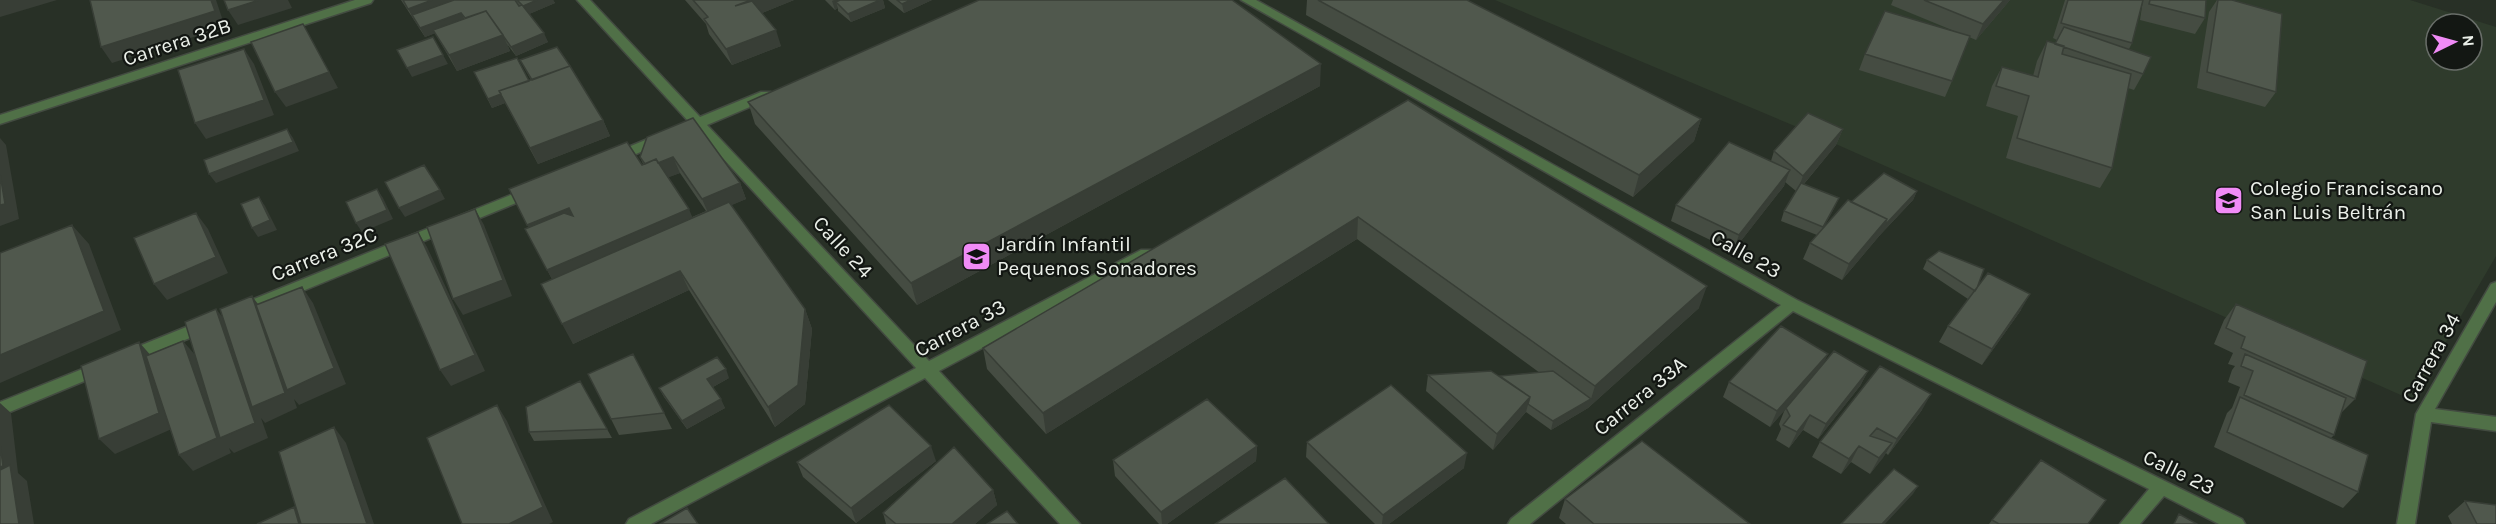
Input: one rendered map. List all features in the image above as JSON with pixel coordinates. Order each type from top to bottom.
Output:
[{"type":"street","name":"Carrera 32B","points":[[0,120],[367,0]]},
{"type":"street","name":"Calle 24","points":[[583,0],[1071,524]]},
{"type":"street","name":"Calle 23","points":[[1246,0],[1792,304],[2236,524]]},
{"type":"street","points":[[598,164],[776,91]]},
{"type":"street","points":[[1412,114],[1432,103]]},
{"type":"street","name":"Carrera 32C","points":[[0,409],[543,187]]},
{"type":"street","name":"Carrera 33","points":[[635,524],[1159,247]]},
{"type":"street","name":"Carrera 34","points":[[2406,524],[2424,414],[2496,288]]},
{"type":"street","name":"Carrera 33A","points":[[1517,524],[1792,304]]},
{"type":"street","points":[[2424,414],[2496,424]]},
{"type":"street","points":[[2129,524],[2160,487]]},
{"type":"shaded area","name":"Colegio Franciscano San Luis Beltrán","points":[[1495,0],[2410,0],[2448,12],[2424,12],[2424,72],[2484,72],[2484,23],[2496,27],[2496,256],[2412,400],[1802,129]]},
{"type":"building","points":[[90,0],[211,0],[215,11],[101,47]]},
{"type":"building","points":[[224,0],[259,0],[228,10]]},
{"type":"building","points":[[403,0],[432,0],[408,9]]},
{"type":"building","points":[[454,0],[515,0],[519,6],[522,5],[517,0],[537,0],[523,6],[544,33],[511,47],[486,11],[465,18],[461,13],[420,28],[412,15]]},
{"type":"building","points":[[693,0],[751,0],[735,6],[752,1],[776,30],[726,49],[704,19],[708,17]]},
{"type":"building","points":[[840,0],[880,0],[848,14],[836,2]]},
{"type":"building","points":[[897,0],[911,0],[902,4]]},
{"type":"building","points":[[979,0],[1232,0],[1321,64],[911,283],[748,102]]},
{"type":"building","points":[[1318,0],[1467,0],[1701,119],[1639,175]]},
{"type":"building","points":[[1924,0],[2004,0],[1983,24]]},
{"type":"building","points":[[2068,0],[2143,0],[2132,43],[2061,23]]},
{"type":"building","points":[[2150,0],[2206,0],[2205,18],[2149,4]]},
{"type":"building","points":[[2218,0],[2232,0],[2282,14],[2276,92],[2207,72]]},
{"type":"building","points":[[486,11],[503,35],[449,55],[433,30]]},
{"type":"building","points":[[1885,11],[1970,36],[1952,81],[1865,54]]},
{"type":"building","points":[[303,24],[329,72],[275,92],[251,42]]},
{"type":"building","points":[[2064,27],[2151,57],[2143,74],[2055,44]]},
{"type":"building","points":[[433,37],[443,55],[407,68],[397,50]]},
{"type":"building","points":[[2047,41],[2064,46],[2062,54],[2131,74],[2112,168],[2017,138],[2029,96],[1996,86],[2002,67],[2038,77]]},
{"type":"building","points":[[557,47],[570,66],[532,80],[520,60]]},
{"type":"building","points":[[244,49],[264,100],[195,123],[178,70]]},
{"type":"building","points":[[517,58],[529,81],[499,91],[501,94],[488,99],[474,72]]},
{"type":"building","points":[[570,66],[603,120],[530,148],[499,91]]},
{"type":"building","points":[[1408,100],[1707,286],[1595,386],[1358,217],[1043,413],[983,348]]},
{"type":"building","points":[[1808,113],[1843,129],[1803,176],[1774,151]]},
{"type":"building","points":[[693,118],[740,183],[702,199],[673,157],[658,163],[656,159],[645,164],[640,157],[647,137]]},
{"type":"building","points":[[287,129],[293,142],[209,174],[204,160]]},
{"type":"building","points":[[627,142],[642,165],[656,159],[689,209],[547,270],[525,229],[564,213],[573,216],[569,208],[527,225],[509,189]]},
{"type":"building","points":[[1729,142],[1790,170],[1739,235],[1676,205]]},
{"type":"building","points":[[424,165],[440,190],[399,208],[385,182]]},
{"type":"building","points":[[1884,173],[1917,191],[1884,226],[1887,219],[1851,202]]},
{"type":"building","points":[[0,174],[5,204],[0,205]]},
{"type":"building","points":[[1801,183],[1839,198],[1823,227],[1784,211]]},
{"type":"building","points":[[377,189],[387,210],[356,223],[346,202]]},
{"type":"building","points":[[259,197],[270,220],[252,228],[241,204]]},
{"type":"building","points":[[1848,200],[1887,219],[1849,264],[1810,243]]},
{"type":"building","points":[[729,202],[805,309],[798,385],[768,407],[680,271],[562,324],[541,284]]},
{"type":"building","points":[[475,209],[503,280],[453,299],[427,227]]},
{"type":"building","points":[[196,213],[216,257],[154,284],[134,238]]},
{"type":"building","points":[[72,225],[104,311],[0,355],[0,253]]},
{"type":"building","points":[[418,232],[475,355],[440,370],[385,244]]},
{"type":"building","points":[[1939,251],[1984,269],[1975,291],[1927,260]]},
{"type":"building","points":[[1988,273],[2030,294],[1992,349],[1948,326]]},
{"type":"building","points":[[302,287],[334,368],[287,390],[256,305]]},
{"type":"building","points":[[252,296],[285,393],[252,407],[220,309]]},
{"type":"building","points":[[2236,304],[2367,361],[2355,399],[2241,348],[2245,337],[2226,328]]},
{"type":"building","points":[[216,309],[255,423],[220,438],[185,322]]},
{"type":"building","points":[[1781,326],[1828,354],[1777,411],[1729,382]]},
{"type":"building","points":[[183,341],[217,438],[179,455],[146,356]]},
{"type":"building","points":[[139,342],[159,413],[99,439],[81,366]]},
{"type":"building","points":[[1834,351],[1868,371],[1826,424],[1810,415],[1797,432],[1783,425],[1790,416],[1786,408]]},
{"type":"building","points":[[633,354],[664,413],[611,419],[588,374]]},
{"type":"building","points":[[2245,354],[2346,398],[2334,435],[2244,395],[2253,371],[2241,366]]},
{"type":"building","points":[[717,357],[726,369],[707,379],[721,399],[682,421],[659,388]]},
{"type":"building","points":[[1880,366],[1931,394],[1897,439],[1877,428],[1870,436],[1892,443],[1879,458],[1859,446],[1849,459],[1820,442]]},
{"type":"building","points":[[1491,371],[1530,397],[1497,434],[1428,375]]},
{"type":"building","points":[[1553,371],[1591,399],[1553,421],[1528,404],[1530,397],[1500,376]]},
{"type":"building","points":[[580,381],[607,429],[529,432],[526,407]]},
{"type":"building","points":[[1391,385],[1467,453],[1383,515],[1307,442]]},
{"type":"building","points":[[2240,397],[2368,455],[2358,492],[2227,432]]},
{"type":"building","points":[[1207,399],[1257,446],[1161,512],[1113,460]]},
{"type":"building","points":[[497,405],[543,507],[509,524],[462,524],[427,438]]},
{"type":"building","points":[[889,405],[931,446],[851,508],[797,462]]},
{"type":"building","points":[[334,427],[367,524],[301,524],[279,452]]},
{"type":"building","points":[[1642,441],[1750,524],[1594,524],[1565,499]]},
{"type":"building","points":[[0,444],[3,466],[0,467]]},
{"type":"building","points":[[954,447],[993,490],[952,524],[896,524],[883,513]]},
{"type":"building","points":[[2041,460],[2106,500],[2088,524],[1999,524],[1992,520]]},
{"type":"building","points":[[10,465],[19,524],[0,524],[0,470]]},
{"type":"building","points":[[1894,469],[1918,486],[1882,524],[1841,524]]},
{"type":"building","points":[[1285,478],[1329,524],[1215,524]]},
{"type":"building","points":[[2465,501],[2496,505],[2496,524],[2477,524]]},
{"type":"building","points":[[294,507],[299,524],[257,524]]},
{"type":"building","points":[[687,508],[698,524],[660,524]]},
{"type":"building","points":[[1007,511],[1018,524],[987,524]]},
{"type":"building","points":[[2179,514],[2197,524],[2174,524]]},
{"type":"place","name":"Colegio Franciscano San Luis Beltrán","points":[[2229,200]]},
{"type":"place","name":"Jardín Infantil Pequenos Sonadores","points":[[976,256]]}]
